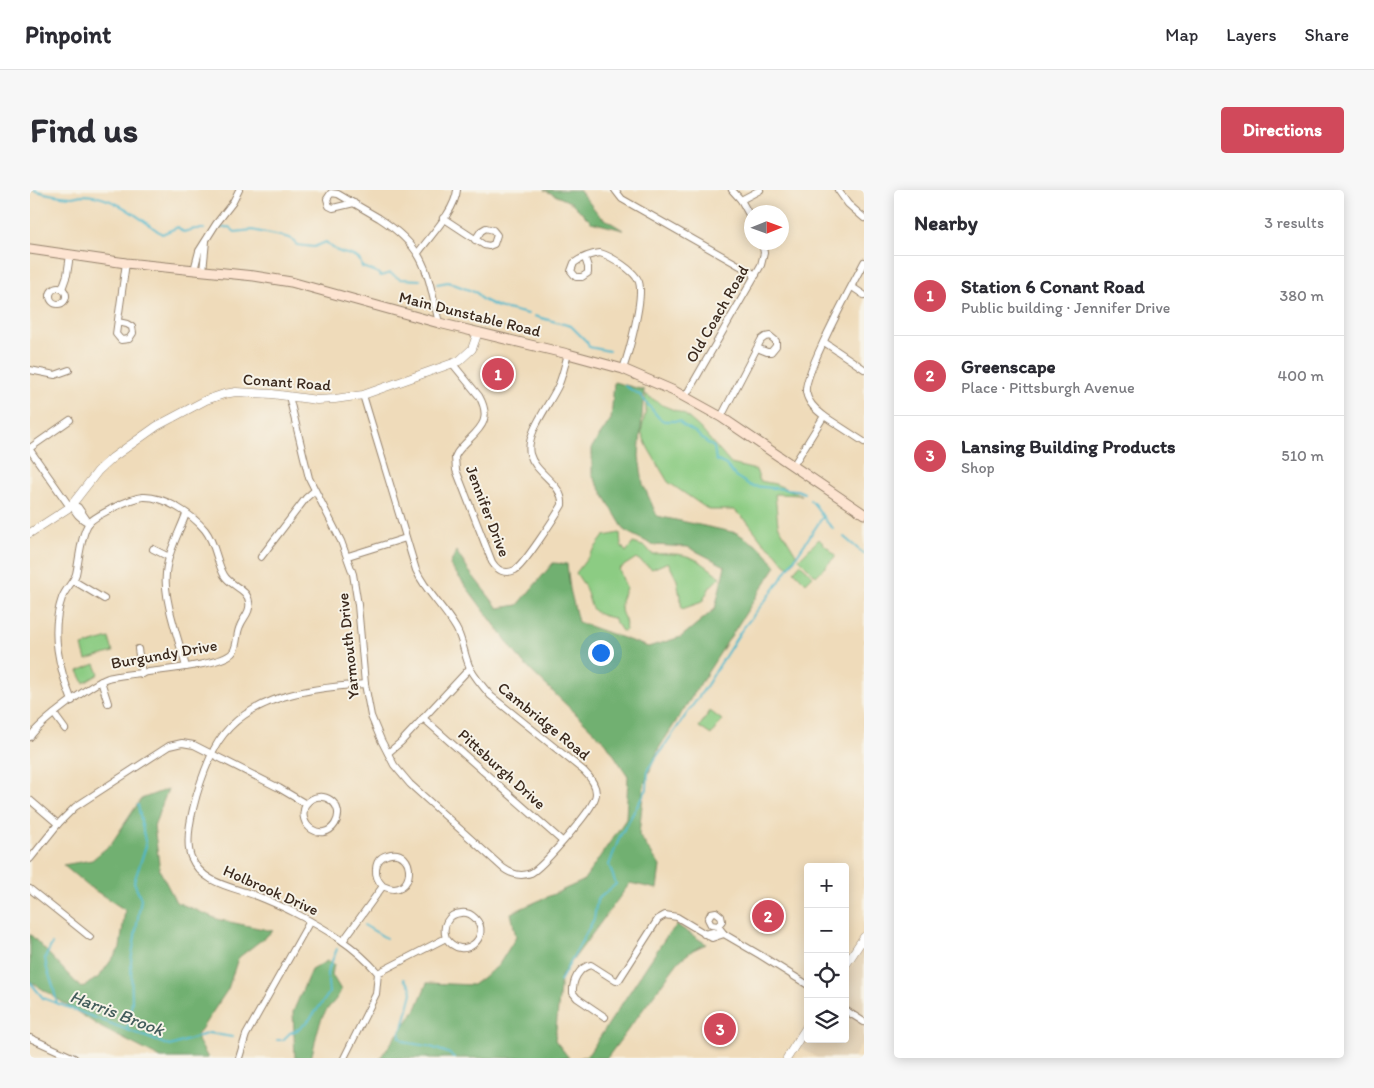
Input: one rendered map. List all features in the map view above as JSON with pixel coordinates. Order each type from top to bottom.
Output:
[{"type":"main road","name":"Main Dunstable Road","points":[[30,249],[126,263],[254,276],[292,282],[439,323],[623,369],[685,397],[721,417],[864,514]]},
{"type":"street","points":[[198,271],[206,241],[239,190]]},
{"type":"street","points":[[418,253],[454,202],[457,190]]},
{"type":"street","points":[[615,190],[622,199],[756,275]]},
{"type":"street","points":[[732,190],[744,205]]},
{"type":"street","points":[[741,200],[760,190]]},
{"type":"street","points":[[838,190],[848,204],[864,218]]},
{"type":"street","points":[[354,203],[390,224],[418,253],[428,276],[439,323]]},
{"type":"street","points":[[443,218],[475,240]]},
{"type":"street","name":"Old Coach Road","points":[[685,397],[756,275],[763,260],[763,250]]},
{"type":"street","points":[[585,258],[596,253],[603,254],[628,269],[638,280],[640,296],[630,348],[623,369]]},
{"type":"street","points":[[62,289],[67,275],[70,255]]},
{"type":"street","points":[[864,262],[824,342],[807,380],[806,389],[809,402],[824,416],[864,442]]},
{"type":"street","points":[[118,322],[126,263]]},
{"type":"street","points":[[852,287],[864,295]]},
{"type":"street","name":"Conant Road","points":[[30,533],[71,506],[98,471],[112,458],[157,426],[206,400],[230,393],[288,396],[317,400],[363,395],[464,358],[474,343],[478,332]]},
{"type":"street","points":[[824,342],[864,370]]},
{"type":"street","points":[[721,417],[757,348]]},
{"type":"street","name":"Jennifer Drive","points":[[452,363],[479,396],[485,414],[480,428],[456,453],[456,470],[492,562],[498,570],[508,572],[520,566],[562,505],[558,491],[534,464],[529,448],[532,435],[560,383],[568,354]]},
{"type":"street","points":[[30,370],[54,375],[69,370]]},
{"type":"street","name":"Cambridge Road","points":[[363,395],[406,538],[420,577],[457,630],[470,668],[491,696],[593,780],[596,792],[593,804],[562,841]]},
{"type":"street","name":"Yarmouth Drive","points":[[288,396],[314,491],[333,524],[348,556],[358,605],[365,684],[371,716],[388,753],[400,773],[414,788],[508,872],[520,875],[531,873],[542,865],[562,841]]},
{"type":"street","points":[[793,466],[824,416]]},
{"type":"street","points":[[70,420],[30,449],[75,512],[82,520],[89,523],[85,532],[74,581],[65,592],[61,602],[57,639],[61,672],[72,701]]},
{"type":"street","points":[[261,557],[306,498],[314,491]]},
{"type":"street","name":"Burgundy Drive","points":[[31,735],[54,714],[101,681],[186,667],[225,658],[235,648],[239,627],[246,616],[250,604],[245,593],[225,576],[215,548],[207,534],[200,525],[176,507],[159,500],[140,497],[119,505],[89,523]]},
{"type":"street","points":[[186,514],[169,557],[166,574],[166,590],[186,667]]},
{"type":"street","points":[[348,556],[406,538]]},
{"type":"street","points":[[153,549],[169,557]]},
{"type":"street","points":[[74,581],[104,600]]},
{"type":"street","points":[[138,649],[142,674]]},
{"type":"street","points":[[388,753],[470,668]]},
{"type":"street","points":[[101,681],[108,703]]},
{"type":"street","name":"Holbrook Drive","points":[[365,684],[320,689],[271,701],[231,725],[212,753],[188,833],[188,845],[191,857],[206,876],[214,881],[264,899],[310,921],[343,941],[378,973]]},
{"type":"street","points":[[54,714],[65,728]]},
{"type":"street","name":"Pittsburgh Drive","points":[[423,718],[562,841]]},
{"type":"street","points":[[30,859],[58,824],[80,803],[169,746],[178,743],[187,743],[212,753],[306,804]]},
{"type":"street","points":[[318,796],[330,799],[338,812],[332,828],[318,832],[311,829],[303,818],[303,809],[306,804],[312,798],[318,796]]},
{"type":"street","points":[[30,800],[58,824]]},
{"type":"street","points":[[392,854],[402,857],[410,869],[407,880],[402,886],[396,888],[383,886],[378,882],[375,874],[376,865],[379,860],[384,856],[392,854]]},
{"type":"street","points":[[343,941],[383,886]]},
{"type":"street","points":[[30,889],[90,937]]},
{"type":"street","points":[[466,913],[478,921],[480,935],[471,946],[457,948],[446,938],[445,926],[449,918],[454,915],[466,913]]},
{"type":"street","points":[[605,1017],[572,993],[576,977],[585,967],[591,965],[616,981],[619,980],[658,919],[665,915],[677,917],[712,938],[724,934]]},
{"type":"street","points":[[239,1058],[246,1035],[310,921]]},
{"type":"street","points":[[718,926],[724,934],[804,983]]},
{"type":"street","points":[[849,960],[864,937]]},
{"type":"street","points":[[344,1058],[376,994],[378,973],[446,938]]},
{"type":"street","points":[[849,1013],[864,1022]]},
{"type":"street","points":[[787,1058],[804,1031]]},
{"type":"street","points":[[30,1038],[74,1058]]},
{"type":"shaded area","points":[[864,946],[864,1040],[853,1058],[817,1058],[800,1047],[804,1040],[804,1043],[849,1043],[849,970]]},
{"type":"green space","points":[[544,190],[579,190],[600,216],[623,230],[591,222],[572,203]]},
{"type":"green space","points":[[614,382],[644,390],[639,456],[643,484],[657,516],[737,533],[761,548],[776,566],[659,748],[644,785],[639,835],[660,866],[657,889],[630,883],[561,976],[555,1040],[569,1058],[380,1058],[416,1009],[427,983],[473,985],[498,966],[516,937],[511,913],[583,881],[626,819],[628,776],[606,743],[523,663],[450,565],[456,551],[498,608],[518,605],[553,563],[567,564],[570,589],[578,622],[648,647],[681,637],[715,609],[725,566],[688,547],[653,545],[625,531],[592,475],[592,447],[611,419]]},
{"type":"green space","points":[[645,394],[662,405],[684,414],[700,428],[731,464],[756,470],[760,481],[775,484],[802,495],[775,494],[778,525],[797,556],[790,567],[763,542],[747,521],[734,510],[709,510],[668,482],[641,432],[646,410]]},
{"type":"green space","points":[[620,533],[621,545],[626,552],[633,543],[646,547],[652,554],[689,556],[720,577],[710,587],[702,602],[682,609],[677,580],[668,562],[652,569],[636,558],[619,569],[626,588],[621,604],[621,611],[626,623],[625,631],[622,631],[613,618],[593,610],[585,588],[576,573],[604,536]]},
{"type":"green space","points":[[819,539],[836,556],[816,576],[799,559]]},
{"type":"green space","points":[[800,564],[813,576],[806,583],[794,571]]},
{"type":"green space","points":[[109,638],[113,652],[86,660],[82,646]]},
{"type":"green space","points":[[95,664],[99,674],[84,683],[78,671]]},
{"type":"green space","points":[[710,711],[722,720],[711,735],[699,727]]},
{"type":"green space","points":[[168,789],[154,826],[160,871],[176,902],[220,920],[273,931],[238,958],[228,989],[196,1037],[208,1058],[161,1058],[102,1028],[30,981],[30,934],[81,988],[99,977],[120,948],[125,910],[88,886],[63,865],[92,860],[111,844],[141,799]]},
{"type":"green space","points":[[677,925],[706,944],[693,950],[679,961],[607,1058],[580,1058],[588,1055],[666,937]]},
{"type":"green space","points":[[327,961],[334,964],[332,975],[341,990],[323,1016],[311,1058],[295,1058],[293,1012],[311,970]]},
{"type":"waterway","points":[[33,190],[61,196],[83,195],[105,199],[135,214],[162,234],[178,227],[183,232],[204,229]]},
{"type":"waterway","points":[[221,228],[229,227],[235,232],[252,230],[290,238],[297,245],[314,247],[326,242],[338,251],[354,256],[359,260],[362,267],[381,276],[390,273],[400,279],[420,280]]},
{"type":"waterway","points":[[437,284],[448,282],[477,293],[481,299],[498,307],[528,314]]},
{"type":"waterway","points":[[534,316],[571,326],[587,342],[589,347],[609,351]]},
{"type":"waterway","points":[[625,386],[640,395],[659,418],[664,421],[679,421],[714,447],[716,460],[726,465],[735,476],[751,486],[797,490],[804,493]]},
{"type":"waterway","points":[[810,500],[833,528]]},
{"type":"waterway","points":[[560,981],[594,919],[597,900],[616,884],[609,865],[620,836],[647,789],[648,769],[707,685],[741,631],[775,588],[822,518]]},
{"type":"waterway","points":[[844,537],[864,554]]},
{"type":"waterway","points":[[127,1030],[132,1003],[131,961],[141,899],[134,882],[146,846],[138,805]]},
{"type":"waterway","name":"Harris Brook","points":[[364,925],[386,938]]},
{"type":"waterway","points":[[52,944],[45,958],[57,1004]]},
{"type":"waterway","name":"Harris Brook","points":[[277,1040],[283,1040],[290,1033],[299,1029],[310,1019],[329,993],[327,973],[337,949]]},
{"type":"waterway","name":"Harris Brook","points":[[404,979],[411,987],[412,993],[400,1037],[409,1043],[428,1046],[448,1053],[455,1058]]},
{"type":"waterway","name":"Harris Brook","points":[[30,982],[43,998],[170,1046],[209,1033],[232,1037]]},
{"type":"place","name":"Station 6 Conant Road","points":[[498,374]]},
{"type":"place","name":"Greenscape","points":[[768,916]]},
{"type":"place","name":"Lansing Building Products","points":[[720,1029]]}]
